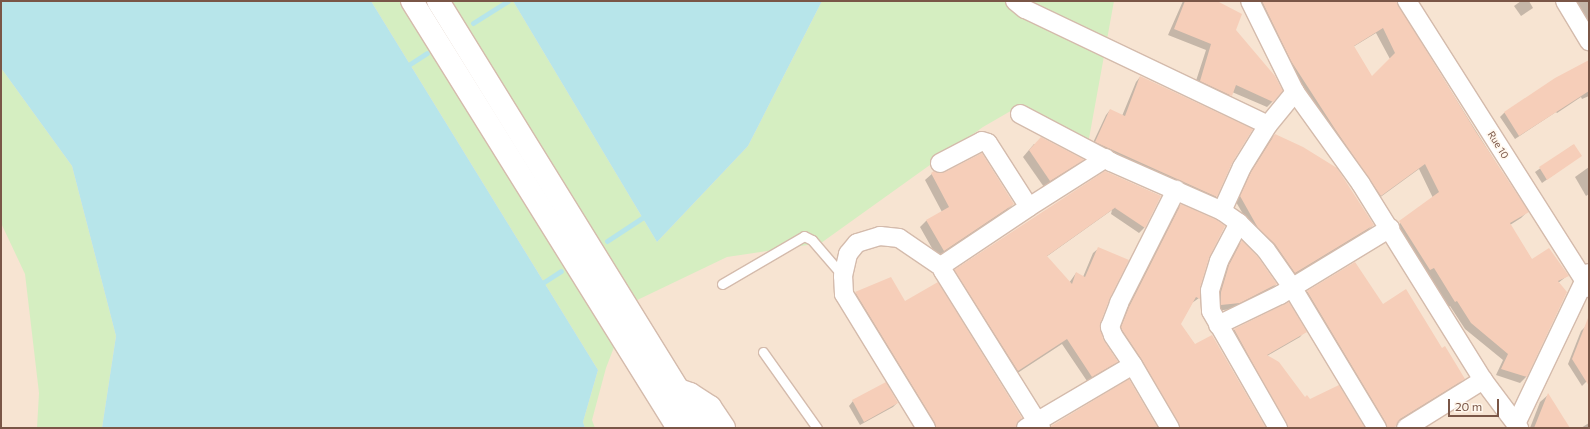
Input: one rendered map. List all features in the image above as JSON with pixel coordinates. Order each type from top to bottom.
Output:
[{"type":"main road","points":[[412,1],[678,428]]},
{"type":"main road","points":[[438,1],[702,428]]},
{"type":"main road","points":[[679,390],[690,394],[710,407],[724,428]]},
{"type":"street","points":[[1016,1],[1025,9],[1268,125]]},
{"type":"street","points":[[1250,1],[1295,92],[1361,184],[1390,228],[1483,380],[1517,426],[1587,280]]},
{"type":"street","name":"Rue 10","points":[[1406,1],[1587,280]]},
{"type":"street","points":[[1565,1],[1589,41]]},
{"type":"street","points":[[1222,211],[1242,167],[1268,125],[1295,92]]},
{"type":"street","points":[[1020,114],[1106,158],[1222,211],[1239,223],[1266,250],[1292,287],[1377,428]]},
{"type":"street","points":[[940,163],[982,141],[988,142],[1029,207]]},
{"type":"street","points":[[943,268],[944,264],[1106,158]]},
{"type":"street","points":[[1170,428],[1113,335],[1110,327],[1119,304],[1176,190]]},
{"type":"street","points":[[1239,223],[1219,261],[1210,291],[1211,312],[1278,428]]},
{"type":"street","points":[[1218,325],[1250,310],[1292,287],[1390,228]]},
{"type":"street","points":[[926,428],[844,294],[843,276],[848,254],[857,243],[880,236],[899,238],[943,268],[943,271],[1034,426],[1133,366]]},
{"type":"street","points":[[1406,428],[1483,380]]},
{"type":"lane","points":[[722,284],[804,236],[812,240],[843,276]]},
{"type":"lane","points":[[763,352],[817,428]]},
{"type":"shaded area","points":[[1,1],[1589,1],[1589,428],[1,428]]},
{"type":"green space","points":[[371,1],[513,1],[657,242],[748,146],[822,1],[1114,1],[1088,144],[1021,105],[983,127],[821,243],[727,257],[631,303],[606,368],[592,420],[595,428],[585,428],[583,422],[598,370]]},
{"type":"green space","points":[[1,68],[72,166],[116,336],[102,428],[37,428],[39,393],[25,274],[1,223]]},
{"type":"water","points":[[1,1],[371,1],[598,370],[583,422],[585,428],[102,428],[116,336],[72,166],[1,68]]},
{"type":"water","points":[[513,1],[822,1],[748,146],[657,242]]},
{"type":"building","points":[[1185,1],[1217,1],[1242,14],[1236,30],[1275,76],[1283,91],[1273,102],[1236,85],[1232,96],[1200,81],[1211,44],[1174,29]]},
{"type":"building","points":[[1262,1],[1396,1],[1476,132],[1529,212],[1510,223],[1532,259],[1549,248],[1569,276],[1558,281],[1567,292],[1527,377],[1501,369],[1508,354],[1471,323],[1457,301],[1455,302],[1434,268],[1430,270],[1399,221],[1439,192],[1425,164],[1381,196],[1291,61]],"holes":[[[1383,28],[1395,53],[1372,76],[1354,46]]]},
{"type":"building","points":[[1589,60],[1589,91],[1519,136],[1504,112],[1555,78]]},
{"type":"building","points":[[1140,76],[1253,129],[1232,163],[1217,197],[1095,142],[1110,109],[1125,116]]},
{"type":"building","points":[[1275,134],[1303,147],[1337,168],[1374,225],[1295,273],[1275,244],[1258,228],[1240,196],[1251,172]]},
{"type":"building","points":[[1041,137],[1084,160],[1050,181],[1029,150]]},
{"type":"building","points":[[1574,144],[1582,156],[1547,180],[1539,167]]},
{"type":"building","points":[[982,153],[1014,204],[944,251],[926,220],[949,207],[931,173],[934,171],[939,173],[945,172]]},
{"type":"building","points":[[1105,171],[1161,196],[1145,228],[1115,208],[1116,207],[1047,256],[1072,284],[1076,272],[1085,277],[1098,247],[1129,260],[1110,298],[1100,324],[1103,339],[1118,362],[1092,377],[1067,339],[1018,371],[954,270]]},
{"type":"building","points":[[1181,204],[1217,220],[1225,226],[1209,258],[1200,288],[1200,299],[1196,297],[1181,324],[1195,344],[1212,335],[1266,428],[1180,428],[1142,360],[1122,330],[1121,327],[1129,307]]},
{"type":"building","points":[[1242,240],[1258,257],[1277,284],[1240,303],[1221,305],[1221,292],[1229,265]]},
{"type":"building","points":[[1355,262],[1383,304],[1406,289],[1442,348],[1445,346],[1465,379],[1400,419],[1394,428],[1387,428],[1386,423],[1307,291]]},
{"type":"building","points":[[891,277],[905,301],[938,282],[1022,418],[1017,423],[1016,428],[936,428],[935,423],[855,292]]},
{"type":"building","points":[[1289,302],[1307,332],[1267,355],[1279,362],[1305,397],[1307,395],[1310,399],[1339,385],[1365,428],[1288,428],[1234,329]]},
{"type":"building","points":[[1589,318],[1589,386],[1572,359]]},
{"type":"building","points":[[1129,379],[1158,428],[1051,428],[1051,426]]},
{"type":"building","points":[[886,382],[898,403],[864,422],[852,400]]},
{"type":"building","points":[[1548,393],[1570,428],[1534,428]]},
{"type":"waterway","points":[[473,23],[508,1]]},
{"type":"waterway","points":[[410,64],[427,53]]},
{"type":"waterway","points":[[607,241],[642,218]]},
{"type":"waterway","points":[[544,282],[561,271]]}]
